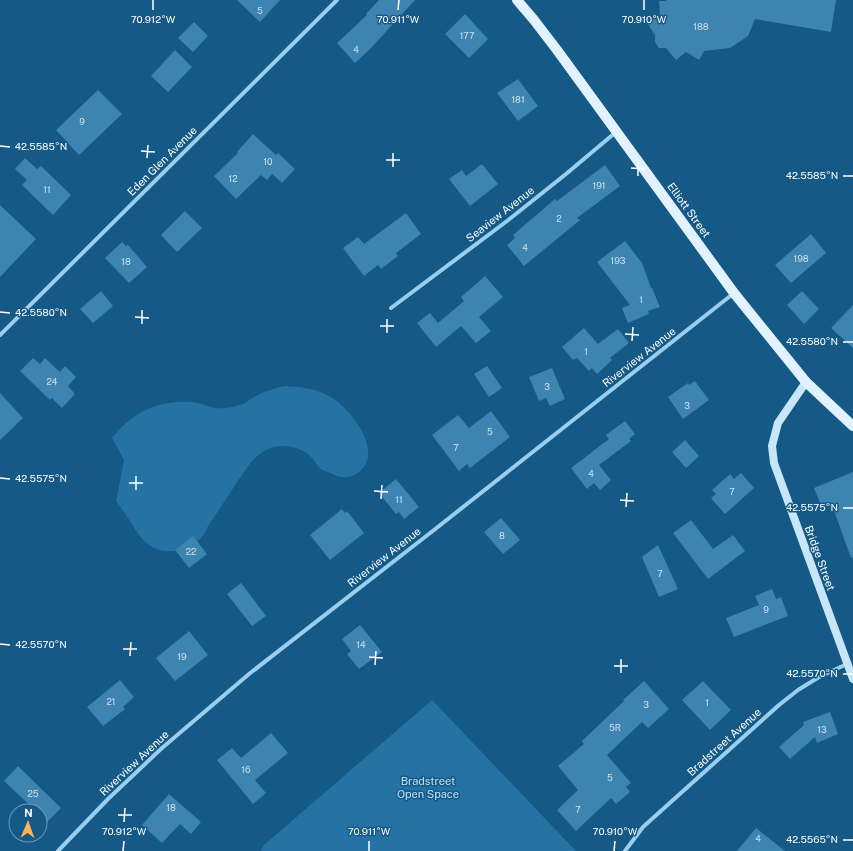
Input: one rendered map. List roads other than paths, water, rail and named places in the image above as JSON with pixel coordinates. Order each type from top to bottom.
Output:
[{"type":"main road","name":"Elliott Street","points":[[517,0],[538,25],[734,292],[806,382],[853,426]]},
{"type":"main road","name":"Bridge Street","points":[[806,382],[778,423],[772,446],[774,463],[853,679]]},
{"type":"street","name":"Eden Glen Avenue","points":[[0,335],[337,0]]},
{"type":"street","name":"Seaview Avenue","points":[[391,308],[519,211],[566,174],[616,131]]},
{"type":"street","name":"Riverview Avenue","points":[[58,851],[108,799],[162,748],[248,674],[434,530],[734,292]]},
{"type":"street","name":"Bradstreet Avenue","points":[[625,851],[643,827],[779,704],[819,677],[847,664]]},
{"type":"park label","name":"Bradstreet Open Space","points":[[428,787]]}]
